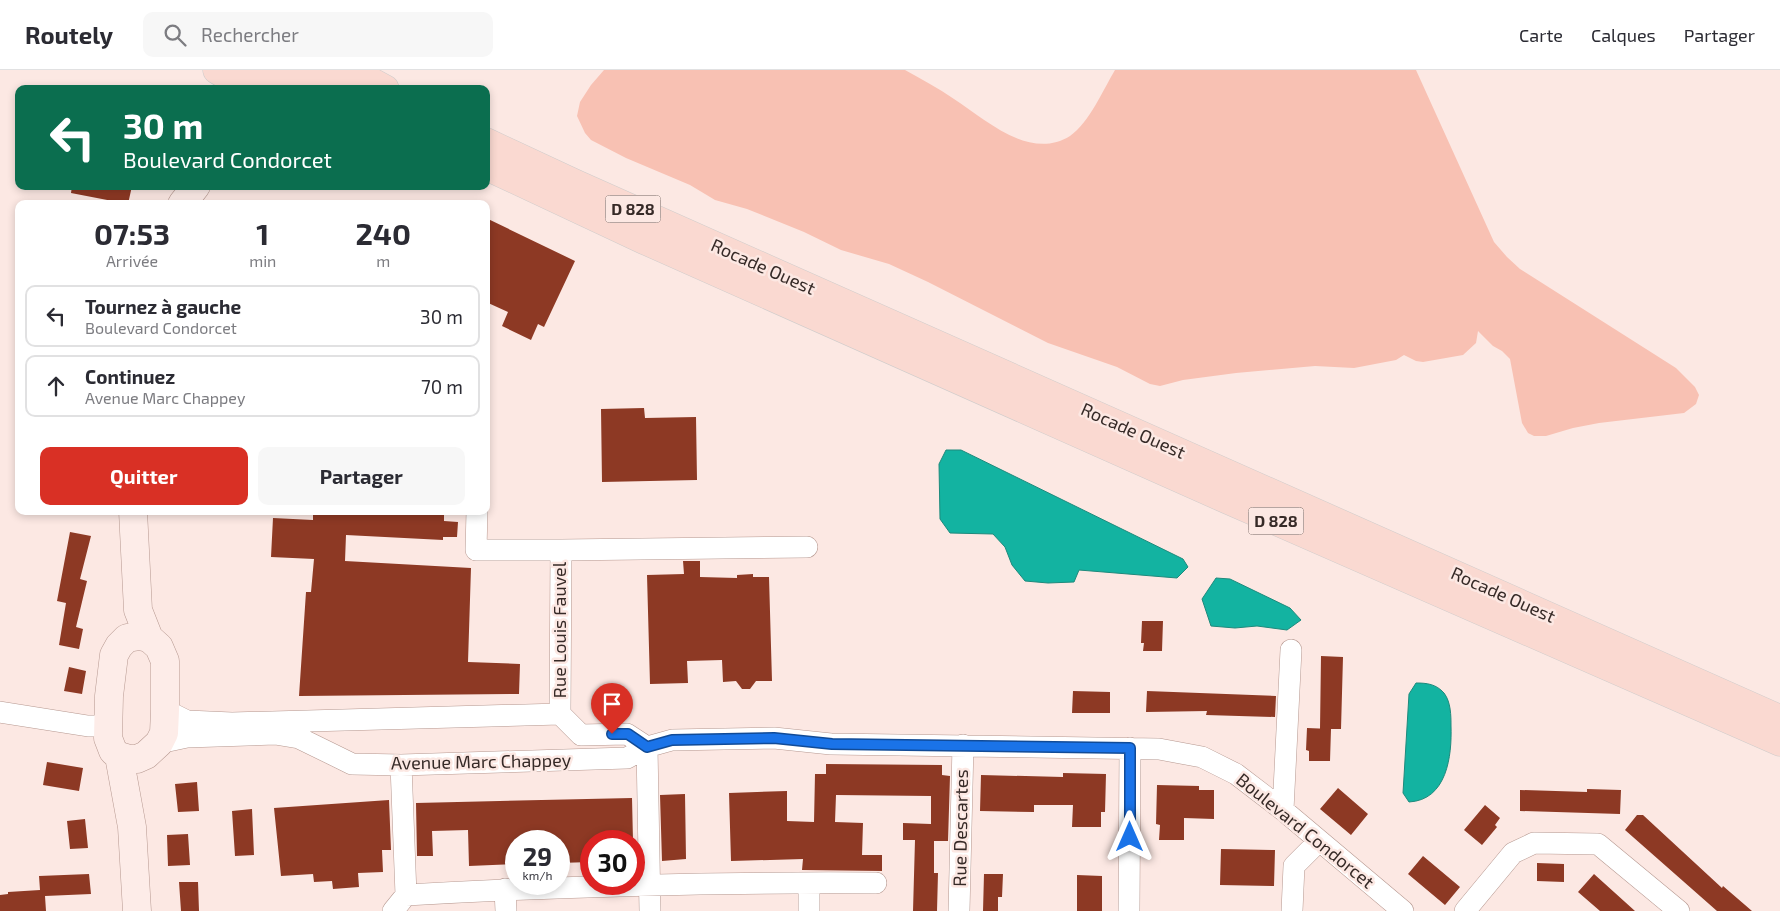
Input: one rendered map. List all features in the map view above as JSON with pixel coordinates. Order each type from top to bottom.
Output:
[{"type":"main road","points":[[350,70],[378,85]]},
{"type":"main road","points":[[262,85],[292,71],[321,76],[336,85]]},
{"type":"main road","points":[[224,78],[255,85]]},
{"type":"main road","name":"Rocade Ouest","points":[[490,144],[594,192],[1780,719]]},
{"type":"main road","name":"Rocade Ouest","points":[[490,168],[644,240],[1219,496],[1780,742]]},
{"type":"main road","points":[[185,200],[193,190]]},
{"type":"main road","points":[[119,646],[120,591],[132,515]]},
{"type":"main road","points":[[132,827],[140,774],[164,733],[165,710],[165,661],[159,647],[149,638],[138,610],[133,515]]},
{"type":"main road","points":[[149,638],[140,636],[128,638],[119,646],[114,655],[109,696],[108,738],[113,751],[119,756],[129,759],[137,759],[153,749]]},
{"type":"main road","points":[[119,756],[132,827],[136,911]]},
{"type":"street","name":"Rue Louis Fauvel","points":[[477,515],[476,550],[561,550],[560,714]]},
{"type":"street","points":[[561,550],[807,547]]},
{"type":"street","points":[[1283,810],[1292,650]]},
{"type":"street","points":[[165,710],[187,720],[232,723],[560,714]]},
{"type":"street","points":[[0,712],[71,724],[108,726]]},
{"type":"street","name":"Avenue Marc Chappey","points":[[560,714],[581,735],[628,734],[647,747]]},
{"type":"street","points":[[316,746],[322,720]]},
{"type":"street","name":"Avenue Marc Chappey","points":[[153,749],[187,738],[275,734],[300,738],[352,764],[401,765],[627,758],[647,747],[672,740],[774,738],[832,744],[963,745]]},
{"type":"street","name":"Boulevard Condorcet","points":[[963,745],[1159,749],[1202,757],[1236,774],[1283,810],[1403,911]]},
{"type":"street","name":"Rue Descartes","points":[[960,911],[963,745]]},
{"type":"street","points":[[647,747],[650,911]]},
{"type":"street","points":[[1129,911],[1130,748]]},
{"type":"street","points":[[393,911],[406,894],[401,765]]},
{"type":"street","points":[[1292,911],[1294,866],[1319,841]]},
{"type":"street","points":[[1465,911],[1513,853],[1534,843],[1543,843],[1598,844],[1680,911]]},
{"type":"street","points":[[809,911],[810,882]]},
{"type":"street","points":[[570,888],[810,882],[876,883]]},
{"type":"street","points":[[406,894],[505,889]]},
{"type":"street","points":[[505,895],[506,911]]},
{"type":"shaded area","points":[[604,70],[905,70],[942,91],[994,127],[1024,141],[1040,144],[1055,142],[1070,136],[1077,130],[1089,115],[1115,70],[1416,70],[1494,242],[1507,257],[1520,269],[1676,368],[1695,387],[1699,395],[1696,404],[1684,413],[1599,423],[1546,436],[1534,436],[1528,433],[1522,423],[1510,359],[1478,331],[1476,343],[1463,355],[1423,362],[1404,355],[1396,360],[1354,368],[1315,366],[1236,373],[1183,380],[1160,386],[1150,384],[1117,367],[1048,343],[889,264],[841,250],[804,232],[747,209],[715,200],[690,185],[626,158],[591,140],[585,133],[577,116],[580,102]]},
{"type":"water","points":[[946,450],[961,450],[1183,559],[1188,567],[1177,578],[1079,570],[1074,582],[1048,583],[1025,581],[1012,565],[1005,547],[993,534],[950,533],[940,519],[939,464]]},
{"type":"water","points":[[1216,578],[1230,579],[1290,608],[1301,620],[1287,630],[1257,626],[1235,628],[1211,626],[1202,599]]},
{"type":"water","points":[[1416,683],[1435,686],[1444,693],[1450,709],[1451,738],[1448,763],[1439,785],[1432,794],[1409,802],[1403,793],[1409,694]]},
{"type":"building","points":[[71,190],[131,190],[129,200],[107,200],[71,193]]},
{"type":"building","points":[[490,220],[575,261],[544,327],[538,324],[531,340],[502,326],[508,312],[490,304]]},
{"type":"building","points":[[644,408],[645,418],[696,417],[697,480],[602,482],[601,409]]},
{"type":"building","points":[[313,515],[444,515],[444,521],[458,522],[457,537],[443,537],[443,540],[346,535],[345,561],[471,568],[468,662],[520,664],[519,694],[299,696],[306,592],[311,592],[314,559],[271,557],[273,518],[313,520]]},
{"type":"building","points":[[70,532],[91,536],[80,579],[87,581],[76,627],[83,629],[79,649],[59,645],[66,603],[57,601]]},
{"type":"building","points":[[683,561],[700,561],[700,577],[737,578],[737,575],[753,574],[753,577],[769,577],[772,681],[756,681],[750,689],[742,689],[736,681],[723,682],[722,660],[687,661],[688,683],[650,684],[647,575],[684,574]]},
{"type":"building","points":[[1142,621],[1163,621],[1162,651],[1143,651],[1144,643],[1141,643]]},
{"type":"building","points":[[1321,656],[1343,657],[1341,729],[1320,729]]},
{"type":"building","points":[[69,667],[86,671],[82,694],[64,691]]},
{"type":"building","points":[[1073,691],[1110,692],[1110,713],[1072,713]]},
{"type":"building","points":[[1147,691],[1276,696],[1275,717],[1206,715],[1207,711],[1146,712]]},
{"type":"building","points":[[1307,728],[1331,729],[1330,761],[1309,761],[1309,751],[1306,750]]},
{"type":"building","points":[[47,762],[83,768],[79,791],[43,785]]},
{"type":"building","points":[[826,764],[942,765],[942,775],[950,776],[948,841],[934,841],[934,873],[938,873],[937,911],[913,911],[915,840],[903,840],[903,823],[931,824],[931,796],[836,795],[835,822],[863,823],[862,855],[882,855],[882,871],[802,870],[803,859],[731,861],[729,793],[787,791],[787,821],[814,822],[815,774],[826,774]]},
{"type":"building","points":[[1063,773],[1106,774],[1105,812],[1101,812],[1101,827],[1072,827],[1073,805],[1034,805],[1034,812],[980,811],[981,775],[1063,777]]},
{"type":"building","points":[[197,782],[199,811],[178,812],[175,784]]},
{"type":"building","points":[[1157,785],[1199,786],[1199,790],[1214,790],[1214,819],[1184,818],[1184,840],[1159,840],[1160,825],[1156,824]]},
{"type":"building","points":[[1338,788],[1368,814],[1351,835],[1320,809]]},
{"type":"building","points":[[1587,789],[1621,790],[1620,814],[1520,811],[1520,790],[1587,792]]},
{"type":"building","points":[[685,794],[686,859],[662,861],[660,795]]},
{"type":"building","points":[[632,798],[633,830],[580,830],[580,862],[570,863],[570,830],[505,830],[505,864],[469,866],[468,830],[432,831],[433,856],[417,856],[416,803]]},
{"type":"building","points":[[389,800],[391,850],[382,850],[383,872],[358,873],[359,887],[333,889],[332,881],[314,882],[313,874],[281,876],[274,808]]},
{"type":"building","points":[[1485,805],[1500,818],[1495,825],[1497,827],[1482,845],[1464,830]]},
{"type":"building","points":[[252,809],[254,855],[235,856],[232,811]]},
{"type":"building","points":[[1637,815],[1643,815],[1722,888],[1723,886],[1752,911],[1717,911],[1625,830]]},
{"type":"building","points":[[85,819],[88,848],[70,849],[67,821]]},
{"type":"building","points":[[188,834],[190,865],[168,866],[167,835]]},
{"type":"building","points":[[1221,849],[1275,850],[1274,886],[1220,885]]},
{"type":"building","points":[[1423,856],[1460,887],[1445,905],[1408,874]]},
{"type":"building","points":[[1537,863],[1564,864],[1564,882],[1537,881]]},
{"type":"building","points":[[89,874],[91,894],[45,896],[46,911],[0,911],[0,895],[8,894],[8,892],[40,890],[39,876]]},
{"type":"building","points":[[984,874],[1003,874],[1002,897],[998,897],[998,911],[983,911]]},
{"type":"building","points":[[1594,874],[1635,911],[1600,911],[1578,892]]},
{"type":"building","points":[[1077,875],[1102,876],[1102,911],[1077,911]]},
{"type":"building","points":[[179,882],[198,882],[199,911],[181,911]]},
{"type":"route","points":[[612,734],[628,734],[647,747],[672,740],[774,738],[832,744],[1130,748],[1130,837]]}]
